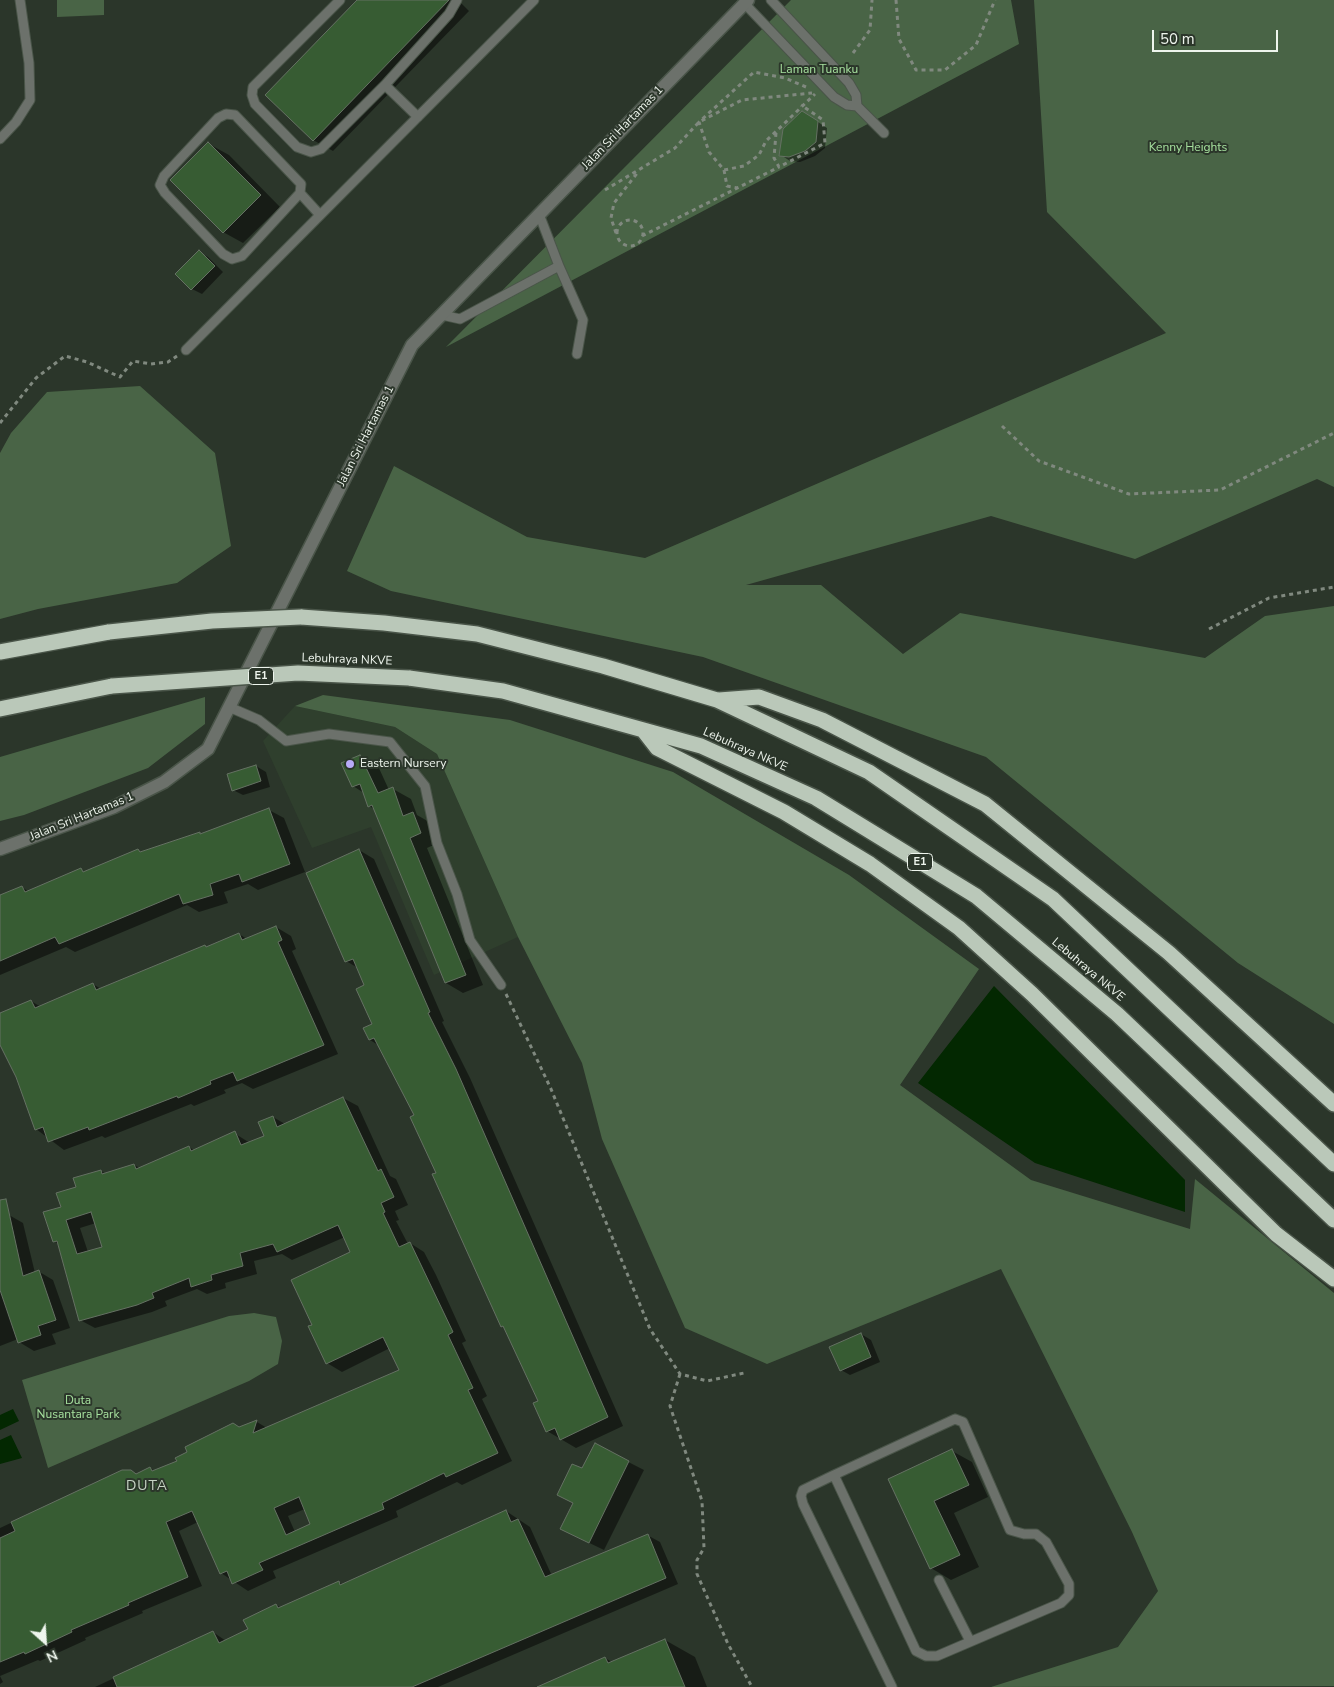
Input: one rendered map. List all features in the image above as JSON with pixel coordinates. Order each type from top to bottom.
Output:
[{"type":"highway","name":"Lebuhraya NKVE","points":[[0,652],[109,632],[212,621],[301,617],[384,623],[477,634],[603,666],[717,700],[869,772],[1054,899],[1334,1164]]},
{"type":"highway","name":"Lebuhraya NKVE","points":[[0,709],[112,686],[298,673],[410,678],[503,691],[701,746],[816,798],[976,896],[1117,1014],[1334,1220]]},
{"type":"highway","points":[[717,700],[759,697],[822,720],[985,804],[1169,953],[1334,1104]]},
{"type":"highway","points":[[643,730],[657,748],[784,812],[870,864],[959,928],[1039,1001],[1276,1234],[1334,1279]]},
{"type":"street","name":"Jalan Sri Hartamas 1","points":[[0,850],[114,807],[164,782],[208,749],[412,345],[746,2]]},
{"type":"lane","points":[[0,139],[16,122],[30,100],[29,63],[20,0]]},
{"type":"lane","points":[[340,0],[253,87],[252,95],[255,104],[297,147],[311,152],[321,149],[384,85],[449,14],[457,0]]},
{"type":"lane","points":[[186,350],[534,0]]},
{"type":"lane","points":[[771,0],[849,83],[856,96],[857,106]]},
{"type":"lane","points":[[746,2],[834,97],[847,105],[857,106],[884,133]]},
{"type":"lane","points":[[384,85],[418,117]]},
{"type":"lane","points":[[300,193],[242,256],[232,259],[223,254],[171,200],[160,185],[164,176],[218,118],[226,114],[235,115],[301,184],[300,193],[320,215]]},
{"type":"lane","points":[[540,214],[559,266],[583,320],[577,354]]},
{"type":"lane","points":[[442,315],[460,319],[559,266]]},
{"type":"lane","points":[[229,707],[259,720],[286,741],[329,734],[390,742],[425,786],[437,843],[457,894],[470,940],[501,985]]},
{"type":"lane","points":[[834,1475],[916,1650],[926,1656],[937,1656],[1061,1603],[1069,1596],[1069,1584],[1046,1542],[1036,1534],[1024,1534],[1010,1530],[963,1422],[955,1419],[945,1422],[834,1475],[804,1490],[801,1496],[803,1504],[892,1687]]},
{"type":"lane","points":[[939,1580],[970,1641]]},
{"type":"path","points":[[853,53],[870,30],[872,0]]},
{"type":"path","points":[[896,0],[900,39],[916,70],[945,70],[976,45],[996,0]]},
{"type":"path","points":[[606,190],[675,148],[699,122],[754,72],[786,78],[818,92]]},
{"type":"path","points":[[724,170],[744,166],[759,155],[766,141],[801,105],[818,92]]},
{"type":"path","points":[[699,122],[742,100],[818,92]]},
{"type":"path","points":[[640,169],[614,203],[611,218],[621,243],[629,246],[638,243],[642,236],[825,144],[823,120],[801,105]]},
{"type":"path","points":[[699,122],[709,152],[724,170],[727,186],[739,188]]},
{"type":"path","points":[[776,132],[774,158],[779,167]]},
{"type":"path","points":[[617,236],[621,224],[628,220],[639,225],[642,236]]},
{"type":"path","points":[[0,423],[36,378],[65,356],[87,362],[120,377],[134,361],[151,364],[168,362],[186,350]]},
{"type":"path","points":[[1002,426],[1040,461],[1129,494],[1220,490],[1334,433]]},
{"type":"path","points":[[1210,629],[1269,598],[1334,587]]},
{"type":"path","points":[[501,985],[551,1090],[650,1329],[680,1374],[707,1381],[744,1373]]},
{"type":"path","points":[[680,1374],[670,1406],[702,1501],[704,1548],[697,1560],[697,1574],[728,1644],[752,1687]]},
{"type":"shaded area","points":[[295,706],[395,727],[437,754],[518,937],[434,975],[371,827],[312,848],[263,741]]},
{"type":"shaded area","points":[[994,986],[1185,1180],[1185,1212],[1035,1163],[918,1083]]},
{"type":"shaded area","points":[[13,1409],[19,1421],[0,1430],[0,1415]]},
{"type":"shaded area","points":[[11,1435],[22,1458],[0,1464],[0,1440]]},
{"type":"green space","points":[[57,0],[104,0],[104,15],[57,17]]},
{"type":"green space","name":"Laman Tuanku","points":[[791,0],[1011,0],[1019,44],[446,347]]},
{"type":"green space","name":"Kenny Heights","points":[[1034,0],[1334,0],[1334,487],[1317,479],[1135,559],[991,516],[746,585],[821,585],[903,654],[960,613],[1205,658],[1265,616],[1334,606],[1334,1024],[1238,963],[986,757],[703,657],[391,591],[347,571],[394,466],[527,537],[645,558],[1166,333],[1047,212]]},
{"type":"green space","points":[[140,386],[215,453],[231,546],[177,583],[38,609],[0,619],[0,453],[11,433],[47,392]]},
{"type":"green space","points":[[323,695],[510,720],[673,772],[849,875],[979,969],[900,1085],[1031,1180],[1190,1229],[1195,1179],[1334,1293],[1334,1686],[991,1687],[1118,1647],[1158,1591],[1132,1532],[1001,1269],[767,1364],[685,1328],[602,1139],[582,1063],[518,937],[437,754],[395,727],[295,706]]},
{"type":"green space","points":[[205,697],[205,724],[148,768],[24,815],[0,821],[0,757]]},
{"type":"green space","name":"Duta Nusantara Park","points":[[254,1313],[276,1317],[282,1341],[278,1364],[249,1381],[48,1468],[22,1380],[229,1316]]},
{"type":"building","points":[[357,0],[449,0],[313,141],[265,95]]},
{"type":"building","points":[[802,111],[818,121],[816,142],[805,151],[789,157],[779,156],[783,129]]},
{"type":"building","points":[[208,142],[261,195],[223,233],[170,180]]},
{"type":"building","points":[[199,250],[215,266],[191,290],[175,274]]},
{"type":"building","points":[[360,755],[378,793],[393,787],[403,816],[413,812],[421,833],[410,838],[466,975],[445,983],[372,805],[368,807],[360,784],[352,787],[341,763]]},
{"type":"building","points":[[256,765],[261,781],[232,791],[227,774]]},
{"type":"building","points":[[269,808],[290,864],[242,882],[239,874],[210,884],[213,895],[183,904],[179,894],[59,944],[55,937],[0,961],[0,895],[22,886],[25,892],[81,868],[83,872],[138,849],[140,852],[200,832],[200,834]]},
{"type":"building","points":[[359,849],[430,1012],[428,1013],[456,1069],[608,1417],[560,1440],[555,1428],[546,1432],[533,1403],[538,1401],[503,1326],[501,1327],[432,1174],[436,1173],[410,1117],[414,1115],[374,1038],[369,1040],[363,1028],[372,1024],[356,989],[364,985],[353,959],[345,962],[306,873]]},
{"type":"building","points":[[276,926],[282,940],[278,942],[324,1045],[237,1081],[233,1072],[210,1081],[211,1084],[178,1098],[177,1096],[89,1130],[88,1127],[48,1142],[43,1127],[35,1130],[16,1077],[0,1045],[0,1013],[31,1000],[35,1008],[93,983],[96,990],[205,945],[206,947],[239,933],[242,940]]},
{"type":"building","points":[[343,1097],[378,1171],[381,1169],[394,1197],[381,1203],[385,1212],[383,1213],[399,1247],[410,1242],[453,1332],[448,1335],[473,1388],[468,1390],[498,1453],[446,1477],[444,1473],[382,1503],[384,1509],[259,1563],[263,1570],[232,1584],[227,1571],[220,1574],[192,1511],[166,1522],[188,1577],[128,1603],[129,1605],[71,1630],[72,1632],[25,1654],[24,1652],[0,1662],[0,1538],[15,1531],[11,1522],[122,1470],[131,1470],[136,1474],[150,1467],[152,1471],[177,1461],[175,1458],[187,1452],[185,1447],[233,1423],[239,1427],[257,1420],[253,1433],[399,1370],[383,1337],[326,1364],[308,1326],[312,1325],[291,1280],[350,1252],[338,1225],[277,1252],[273,1244],[240,1253],[243,1266],[211,1275],[212,1280],[191,1287],[189,1278],[152,1293],[154,1298],[137,1305],[79,1321],[57,1241],[53,1242],[43,1212],[61,1207],[56,1193],[76,1187],[73,1178],[101,1170],[102,1174],[134,1164],[136,1169],[189,1146],[191,1151],[235,1131],[241,1145],[264,1136],[258,1122],[273,1116],[277,1127]],"holes":[[[91,1212],[102,1247],[77,1254],[66,1220]],[[299,1497],[310,1524],[286,1535],[274,1508]]]},
{"type":"building","points":[[6,1199],[23,1276],[39,1270],[56,1320],[38,1326],[41,1335],[18,1343],[0,1290],[0,1200]]},
{"type":"building","points":[[861,1333],[871,1357],[840,1371],[829,1347]]},
{"type":"building","points":[[595,1443],[629,1461],[589,1543],[560,1529],[573,1503],[557,1495],[572,1464],[582,1468]]},
{"type":"building","points":[[952,1449],[969,1485],[934,1501],[960,1555],[930,1569],[888,1479]]},
{"type":"building","points":[[506,1510],[511,1522],[518,1519],[545,1577],[648,1534],[666,1578],[412,1687],[117,1687],[113,1677],[213,1631],[219,1643],[248,1629],[243,1620],[276,1604],[278,1608],[339,1581],[340,1585]]},
{"type":"building","points":[[665,1639],[685,1687],[537,1687],[605,1657],[608,1663]]},
{"type":"place","name":"Eastern Nursery","points":[[350,764]]},
{"type":"district","name":"DUTA","points":[[147,1487]]}]
